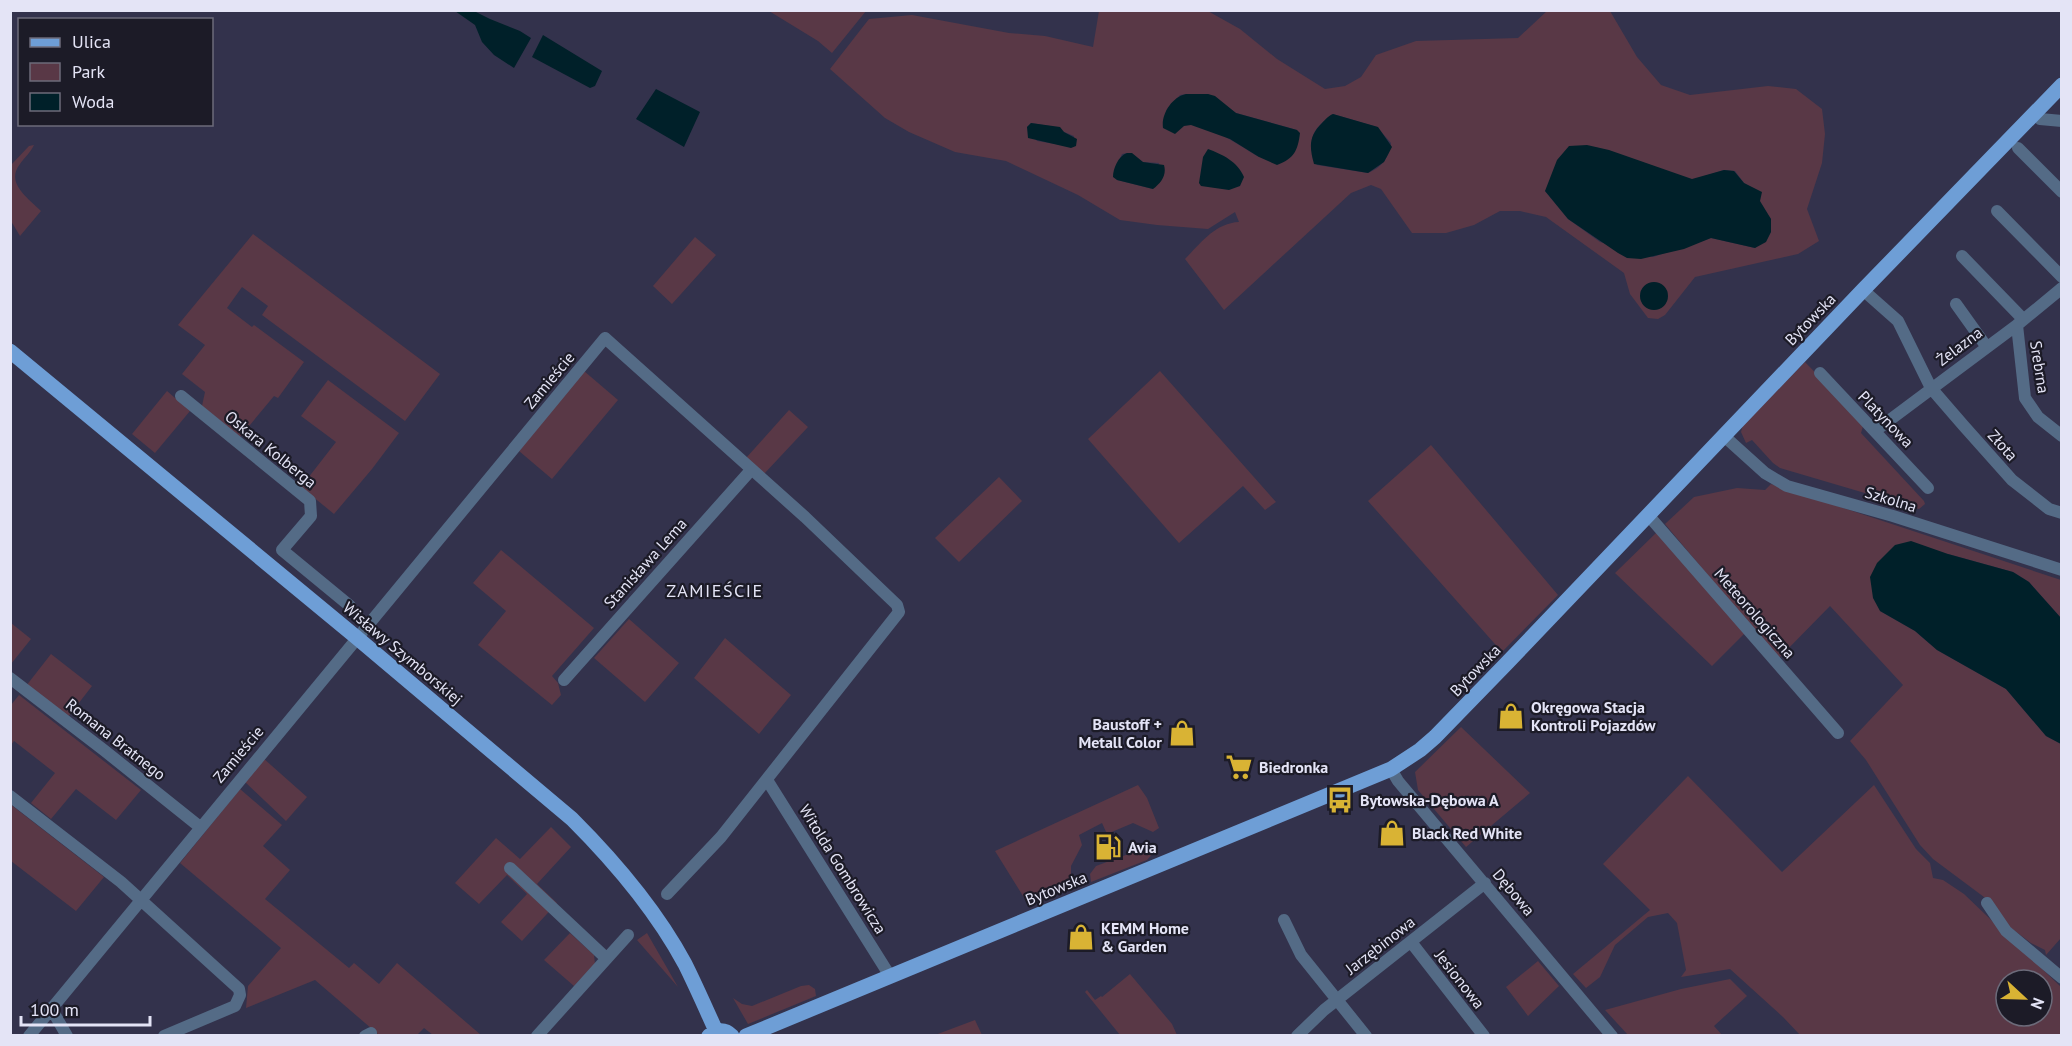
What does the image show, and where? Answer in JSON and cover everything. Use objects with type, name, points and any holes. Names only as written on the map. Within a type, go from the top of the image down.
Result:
[{"type":"main road","name":"Bytowska","points":[[746,1035],[1390,769],[1420,750],[1648,516],[2034,112],[2059,92]]},
{"type":"main road","name":"Wisławy Szymborskiej","points":[[10,351],[552,801],[600,846],[652,910],[684,962],[712,1033]]},
{"type":"main road","points":[[712,1033],[725,1031],[732,1035]]},
{"type":"street","points":[[2034,112],[2040,119],[2061,121]]},
{"type":"street","points":[[2018,148],[2061,192]]},
{"type":"street","points":[[1997,211],[2061,277]]},
{"type":"street","points":[[1962,256],[2020,322]]},
{"type":"street","name":"Żelazna","points":[[1875,431],[2020,322],[2061,288]]},
{"type":"street","name":"Złota","points":[[1863,290],[1898,321],[1931,388],[2012,480],[2049,508],[2061,513]]},
{"type":"street","points":[[1956,304],[1986,346]]},
{"type":"street","name":"Srebrna","points":[[2020,322],[2025,398],[2038,417],[2061,436]]},
{"type":"street","name":"Zamieście","points":[[29,1035],[604,338],[884,592],[897,605],[899,612],[721,837],[667,894]]},
{"type":"street","name":"Platynowa","points":[[1820,373],[1928,488]]},
{"type":"street","name":"Oskara Kolberga","points":[[181,396],[310,501],[311,516],[268,565]]},
{"type":"street","name":"Szkolna","points":[[1724,436],[1765,473],[1787,486],[1893,516],[2061,570]]},
{"type":"street","name":"Stanisława Lema","points":[[564,680],[751,470]]},
{"type":"street","name":"Meteorologiczna","points":[[1648,516],[1838,733]]},
{"type":"street","points":[[282,550],[350,606]]},
{"type":"street","name":"Romana Bratnego","points":[[10,678],[200,827]]},
{"type":"street","name":"Dębowa","points":[[1390,769],[1612,1035]]},
{"type":"street","name":"Witolda Gombrowicza","points":[[767,780],[890,976]]},
{"type":"street","points":[[10,796],[121,882],[239,989],[240,995],[235,1005],[164,1035]]},
{"type":"street","points":[[510,868],[606,958]]},
{"type":"street","name":"Jarzębinowa","points":[[1297,1035],[1336,1000],[1485,883]]},
{"type":"street","points":[[1987,903],[2006,931],[2061,978]]},
{"type":"street","points":[[1284,920],[1301,955],[1366,1035]]},
{"type":"street","points":[[537,1035],[628,935]]},
{"type":"street","name":"Jesionowa","points":[[1410,942],[1484,1035]]},
{"type":"street","points":[[51,1008],[67,1035]]},
{"type":"green space","points":[[1206,10],[1240,29],[1277,59],[1325,89],[1345,86],[1361,77],[1376,55],[1416,41],[1518,38],[1547,11],[1610,11],[1637,57],[1661,85],[1690,95],[1768,86],[1796,89],[1822,109],[1825,134],[1822,163],[1807,209],[1819,241],[1798,254],[1695,277],[1665,315],[1658,319],[1648,318],[1630,294],[1624,273],[1546,217],[1520,211],[1500,211],[1474,225],[1446,233],[1412,233],[1381,189],[1371,185],[1351,193],[1224,310],[1185,259],[1215,230],[1230,223],[1239,222],[1235,212],[1208,229],[1120,220],[1078,195],[1006,161],[955,152],[909,132],[885,118],[830,69],[869,19],[912,15],[1009,33],[1045,36],[1093,47],[1099,11]],"holes":[[[1208,94],[1236,113],[1297,130],[1259,157],[1213,131],[1203,127],[1184,125],[1166,111],[1180,95]],[[1333,114],[1377,127],[1391,143],[1389,153],[1377,168],[1368,173],[1317,165],[1312,155],[1312,138],[1320,125]],[[1031,123],[1050,126],[1074,136],[1074,147],[1037,141],[1027,127]],[[1595,147],[1692,180],[1724,170],[1735,171],[1744,183],[1756,190],[1761,206],[1771,219],[1771,232],[1755,248],[1711,238],[1653,257],[1600,242],[1568,219],[1545,191]],[[1127,153],[1143,162],[1159,163],[1153,189],[1117,180],[1118,163],[1122,154]]]},
{"type":"green space","points":[[769,11],[866,11],[832,53],[818,41]]},
{"type":"green space","points":[[34,145],[20,164],[15,178],[20,190],[41,211],[20,236],[11,221],[11,165],[29,146]]},
{"type":"green space","points":[[253,234],[440,374],[405,421],[262,315],[268,306],[242,287],[227,308],[304,362],[278,398],[274,396],[240,437],[202,406],[205,392],[182,374],[205,345],[178,325]]},
{"type":"green space","points":[[695,237],[716,255],[672,304],[653,286]]},
{"type":"green space","points":[[1805,362],[1864,423],[1861,433],[1924,501],[1925,504],[1919,509],[1780,468],[1752,440],[1746,443],[1741,432],[1743,425]]},
{"type":"green space","points":[[584,371],[618,400],[552,479],[519,451]]},
{"type":"green space","points":[[1160,371],[1276,502],[1265,510],[1243,486],[1179,543],[1088,439]]},
{"type":"green space","points":[[328,380],[399,433],[334,514],[301,487],[336,442],[301,416]]},
{"type":"green space","points":[[167,391],[190,411],[155,453],[132,434]]},
{"type":"green space","points":[[789,410],[808,427],[764,474],[746,458]]},
{"type":"green space","points":[[1431,445],[1558,595],[1502,652],[1368,501]]},
{"type":"green space","points":[[999,477],[1022,501],[959,562],[935,538]]},
{"type":"green space","points":[[1771,484],[2061,580],[2061,618],[2029,582],[2013,572],[1948,554],[1880,611],[1915,631],[1937,650],[2006,689],[2046,736],[2061,744],[2061,938],[2046,955],[2045,950],[2031,943],[2007,925],[1992,903],[1933,859],[1920,845],[1866,760],[1850,741],[1903,685],[1830,606],[1778,659],[1665,524],[1694,497],[1737,488],[1765,490]]},
{"type":"green space","points":[[1657,532],[1746,632],[1712,666],[1615,573]]},
{"type":"green space","points":[[501,550],[594,628],[552,676],[558,683],[561,695],[552,705],[478,645],[506,611],[473,583]]},
{"type":"green space","points":[[629,619],[679,663],[645,702],[594,658]]},
{"type":"green space","points":[[11,623],[31,639],[11,664]]},
{"type":"green space","points":[[725,638],[791,695],[759,734],[694,678]]},
{"type":"green space","points":[[51,654],[92,686],[68,717],[26,686]]},
{"type":"green space","points":[[19,695],[141,790],[116,820],[76,789],[51,819],[31,803],[55,773],[14,741],[11,745],[11,705]]},
{"type":"green space","points":[[1461,727],[1530,793],[1466,847],[1418,790],[1415,772]]},
{"type":"green space","points":[[263,758],[307,797],[286,821],[244,781]]},
{"type":"green space","points":[[1688,776],[1782,872],[1874,785],[1916,849],[1930,863],[1933,878],[1943,880],[1964,894],[2041,968],[1994,968],[1994,1028],[2054,1028],[2054,980],[2061,987],[2061,1035],[1800,1035],[1730,969],[1681,977],[1686,970],[1677,923],[1668,913],[1648,917],[1615,945],[1600,977],[1586,988],[1573,974],[1650,910],[1603,864]]},
{"type":"green space","points":[[1138,785],[1147,798],[1159,828],[1153,832],[1133,823],[1107,834],[1102,823],[1079,835],[1082,845],[1071,866],[1071,885],[1028,904],[995,851]]},
{"type":"green space","points":[[240,789],[282,825],[263,846],[290,870],[265,899],[349,968],[354,963],[379,984],[397,963],[481,1035],[433,1035],[424,1028],[417,1035],[379,1035],[315,980],[246,1008],[248,986],[281,948],[180,863]]},
{"type":"green space","points":[[10,804],[104,877],[76,911],[11,861]]},
{"type":"green space","points":[[551,827],[571,847],[537,884],[557,903],[522,941],[501,922],[527,894],[507,875],[479,904],[455,883],[496,838],[520,859]]},
{"type":"green space","points":[[1150,846],[1156,850],[1147,860],[1091,882],[1090,874],[1096,866]]},
{"type":"green space","points":[[570,933],[594,955],[595,964],[574,986],[544,960]]},
{"type":"green space","points":[[647,933],[678,987],[637,940]]},
{"type":"green space","points":[[1538,961],[1559,986],[1528,1016],[1506,987]]},
{"type":"green space","points":[[1130,974],[1172,1024],[1177,1035],[1120,1035],[1085,992],[1087,990],[1095,1000]]},
{"type":"green space","points":[[1730,979],[1747,996],[1714,1026],[1722,1035],[1628,1035],[1605,1010],[1681,989]]},
{"type":"green space","points":[[809,985],[815,989],[816,996],[748,1024],[733,998],[742,1004],[752,1006],[801,986]]},
{"type":"green space","points":[[975,1020],[982,1035],[935,1035]]},
{"type":"water","points":[[455,11],[474,11],[531,38],[514,68],[494,55],[482,42],[475,25]]},
{"type":"water","points":[[543,35],[602,71],[595,86],[590,88],[532,57]]},
{"type":"water","points":[[656,89],[700,112],[684,147],[636,119]]},
{"type":"water","points":[[1186,94],[1215,96],[1236,113],[1297,130],[1300,133],[1296,149],[1291,157],[1277,165],[1230,139],[1191,125],[1184,126],[1175,134],[1163,128],[1164,117],[1172,102]]},
{"type":"water","points":[[1333,114],[1378,127],[1392,147],[1384,162],[1368,173],[1314,164],[1311,152],[1312,137]]},
{"type":"water","points":[[1031,123],[1060,127],[1077,139],[1076,146],[1071,148],[1028,138],[1027,127]]},
{"type":"water","points":[[1587,145],[1609,150],[1692,179],[1724,170],[1734,171],[1744,183],[1762,192],[1760,201],[1771,219],[1771,232],[1766,242],[1755,248],[1711,238],[1684,249],[1641,259],[1627,258],[1568,219],[1545,191],[1557,160],[1569,146]]},
{"type":"water","points":[[1208,149],[1224,156],[1238,167],[1244,177],[1240,186],[1229,190],[1201,186],[1199,183],[1203,157]]},
{"type":"water","points":[[1127,153],[1132,153],[1143,162],[1164,165],[1165,172],[1159,184],[1153,189],[1113,177],[1117,163]]},
{"type":"water","points":[[1654,282],[1664,286],[1668,296],[1664,306],[1654,310],[1644,306],[1640,296],[1644,286]]},
{"type":"water","points":[[1911,541],[2013,572],[2029,582],[2061,618],[2061,744],[2046,736],[2006,689],[1937,650],[1915,631],[1880,611],[1873,598],[1870,577],[1877,563],[1895,545]]},
{"type":"place","name":"Okręgowa Stacja Kontroli Pojazdów","points":[[1511,716]]},
{"type":"place","name":"Baustoff + Metall Color","points":[[1182,733]]},
{"type":"place","name":"Biedronka","points":[[1239,767]]},
{"type":"place","name":"Bytowska-Dębowa A","points":[[1340,800]]},
{"type":"place","name":"Black Red White","points":[[1392,833]]},
{"type":"place","name":"Avia","points":[[1108,847]]},
{"type":"place","name":"KEMM Home & Garden","points":[[1081,937]]},
{"type":"district","name":"ZAMIEŚCIE","points":[[715,590]]}]
